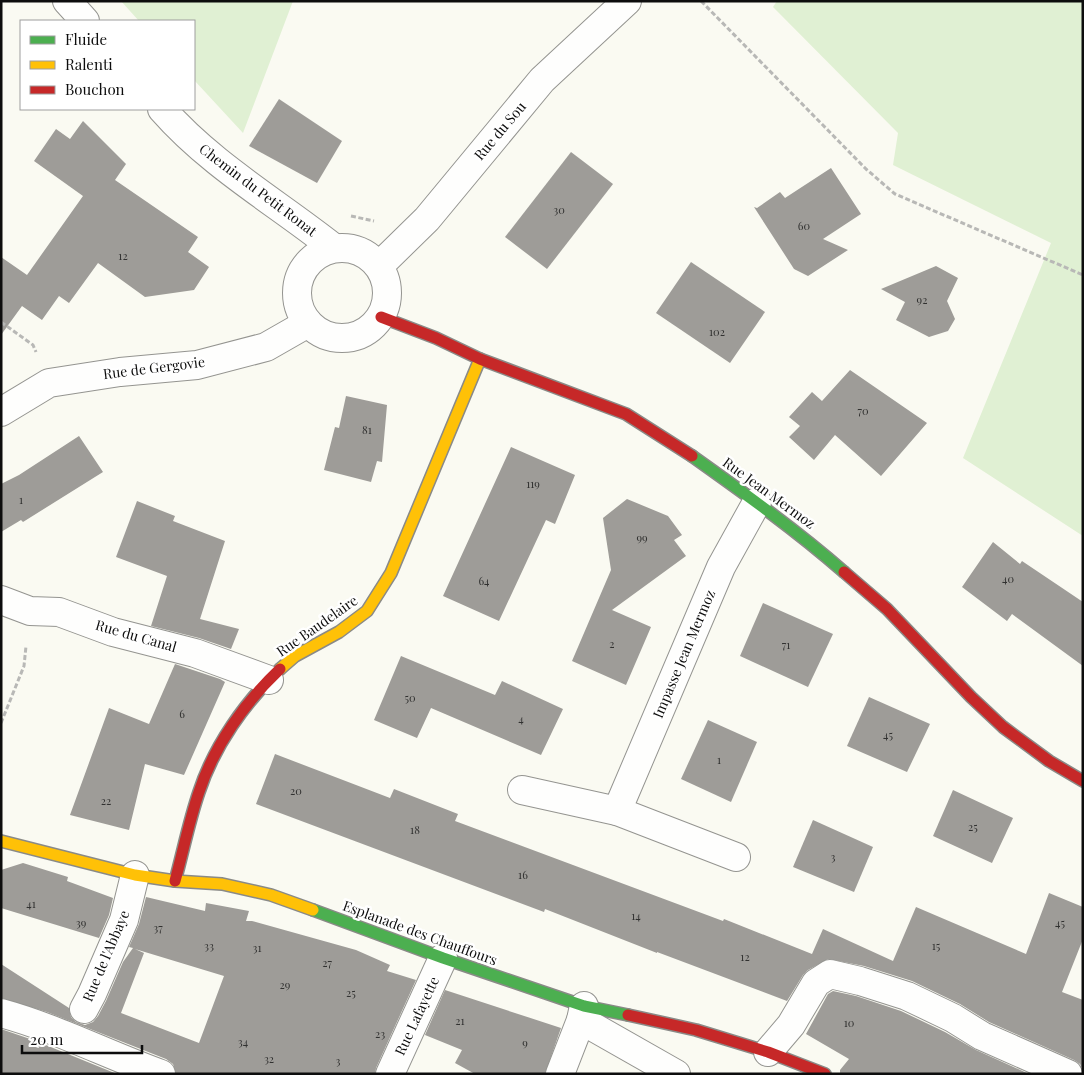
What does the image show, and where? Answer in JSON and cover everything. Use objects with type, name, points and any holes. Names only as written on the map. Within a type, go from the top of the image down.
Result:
[{"type":"street","points":[[67,1],[84,20]]},
{"type":"street","name":"Rue du Sou","points":[[378,266],[427,219],[542,80],[627,1]]},
{"type":"street","name":"Chemin du Petit Ronat","points":[[163,110],[181,131],[226,169],[334,248]]},
{"type":"street","points":[[334,248],[347,248],[359,251],[370,257],[378,266],[385,278],[386,304],[381,317],[371,328],[360,335],[346,338],[332,337],[319,332],[308,323],[300,312],[297,284],[302,272],[310,261],[321,253],[334,248]]},
{"type":"street","name":"Rue Jean Mermoz","points":[[381,317],[436,338],[480,360],[626,414],[684,450],[816,547],[887,609],[1003,727],[1049,761],[1083,781]]},
{"type":"street","name":"Rue de Gergovie","points":[[1,412],[49,383],[120,372],[197,364],[266,347],[308,323]]},
{"type":"street","name":"Rue Baudelaire","points":[[175,881],[199,792],[217,750],[242,713],[269,680],[295,656],[339,632],[367,611],[391,573],[480,360]]},
{"type":"street","name":"Impasse Jean Mermoz","points":[[617,811],[721,568],[757,502]]},
{"type":"street","name":"Rue du Canal","points":[[1,600],[30,611],[60,612],[113,632],[195,653],[269,680]]},
{"type":"street","points":[[522,790],[617,811],[736,857]]},
{"type":"street","name":"Esplanade des Chauffours","points":[[1,841],[135,875],[175,881],[222,884],[272,895],[443,958],[582,1013],[696,1030],[768,1052],[825,1074]]},
{"type":"street","name":"Rue de l'Abbaye","points":[[84,1008],[124,920],[135,875]]},
{"type":"street","name":"Rue Lafayette","points":[[390,1074],[443,958]]},
{"type":"street","points":[[768,1052],[791,1025],[816,983],[830,974],[860,981],[907,996],[953,1018],[982,1036],[1068,1074]]},
{"type":"street","points":[[1,1013],[29,1021],[161,1074]]},
{"type":"street","points":[[560,1074],[582,1013],[676,1074]]},
{"type":"path","points":[[701,1],[866,168],[895,194],[1083,276]]},
{"type":"path","points":[[1,322],[33,345],[49,383]]},
{"type":"path","points":[[1,723],[24,666],[30,611]]},
{"type":"green space","points":[[121,1],[293,1],[243,133],[195,81],[195,20],[138,20]]},
{"type":"green space","points":[[777,1],[1083,1],[1083,536],[963,458],[1051,243],[893,165],[898,133],[773,7]]},
{"type":"building","points":[[279,99],[342,141],[317,183],[249,146]]},
{"type":"building","points":[[83,121],[126,164],[115,180],[198,237],[188,252],[209,267],[194,290],[145,297],[98,263],[69,303],[59,296],[42,320],[22,306],[1,335],[1,257],[27,275],[83,196],[34,161],[56,129],[70,139]]},
{"type":"building","points":[[571,152],[613,184],[547,269],[505,237]]},
{"type":"building","points":[[831,168],[861,214],[823,239],[848,250],[808,276],[794,269],[754,207],[757,208],[780,192],[785,198]]},
{"type":"building","points":[[691,262],[765,312],[730,363],[656,313]]},
{"type":"building","points":[[936,266],[958,278],[947,301],[955,319],[948,331],[929,337],[896,320],[905,302],[881,289]]},
{"type":"building","points":[[850,370],[927,423],[881,476],[835,435],[814,460],[789,437],[800,426],[789,417],[812,392],[822,401]]},
{"type":"building","points":[[346,396],[387,405],[382,462],[377,461],[371,482],[324,470],[335,427],[339,428]]},
{"type":"building","points":[[79,436],[103,472],[23,522],[21,520],[1,532],[1,484],[19,475]]},
{"type":"building","points":[[511,447],[575,475],[555,524],[546,520],[499,621],[443,596]]},
{"type":"building","points":[[627,499],[668,516],[682,535],[674,540],[686,556],[612,610],[651,627],[626,685],[572,661],[611,570],[603,518]]},
{"type":"building","points":[[137,501],[175,516],[173,521],[225,541],[200,619],[239,629],[231,649],[199,638],[151,626],[167,576],[116,557]]},
{"type":"building","points":[[993,542],[1020,564],[1022,561],[1083,602],[1083,666],[1012,614],[1007,621],[962,587]]},
{"type":"building","points":[[763,603],[833,634],[808,687],[740,656]]},
{"type":"building","points":[[401,656],[495,695],[502,681],[563,709],[541,755],[431,708],[417,738],[374,720]]},
{"type":"building","points":[[175,664],[225,682],[184,775],[145,764],[129,830],[70,815],[109,708],[149,724]]},
{"type":"building","points":[[869,697],[930,724],[907,772],[847,746]]},
{"type":"building","points":[[708,720],[757,742],[731,802],[681,779]]},
{"type":"building","points":[[275,754],[390,798],[394,789],[458,814],[455,821],[723,921],[724,919],[812,954],[823,929],[893,961],[916,907],[1026,954],[1049,893],[1083,907],[1083,939],[1062,992],[1083,1000],[1083,1070],[1080,1064],[1074,1060],[989,1022],[960,1004],[912,981],[864,966],[828,959],[808,970],[803,975],[787,1001],[545,909],[544,912],[256,804]]},
{"type":"building","points":[[953,790],[1013,818],[992,863],[933,836]]},
{"type":"building","points":[[813,820],[873,847],[854,892],[793,867]]},
{"type":"building","points":[[23,863],[68,877],[67,881],[113,898],[109,915],[99,938],[1,908],[1,870]]},
{"type":"building","points":[[146,897],[205,911],[206,903],[249,911],[246,921],[252,921],[356,950],[390,965],[387,971],[416,980],[375,1074],[176,1074],[173,1064],[166,1059],[47,1012],[1,998],[1,964],[69,1008],[71,1017],[76,1022],[85,1025],[93,1022],[106,1001],[123,962],[133,948],[129,947],[139,924]],"holes":[[[135,949],[224,976],[199,1043],[121,1013],[144,953]]]},
{"type":"building","points":[[445,990],[561,1028],[545,1074],[475,1074],[455,1063],[462,1050],[425,1035]]},
{"type":"building","points":[[833,991],[856,996],[901,1011],[945,1032],[976,1050],[1029,1074],[840,1074],[840,1070],[849,1059],[806,1034],[828,994]]},
{"type":"building","points":[[1,1029],[36,1041],[117,1074],[1,1074]]},
{"type":"traffic: fast","points":[[692,456],[789,527],[844,572]]},
{"type":"traffic: fast","points":[[313,910],[443,958],[584,1006],[628,1015]]},
{"type":"traffic: slow","points":[[280,669],[295,656],[339,632],[367,611],[391,573],[480,359]]},
{"type":"traffic: slow","points":[[1,841],[135,875],[175,881],[222,884],[271,895],[313,910]]},
{"type":"traffic: jam","points":[[381,317],[436,338],[480,359],[626,414],[692,456]]},
{"type":"traffic: jam","points":[[844,572],[887,609],[971,697],[1003,727],[1049,761],[1083,781]]},
{"type":"traffic: jam","points":[[175,881],[195,803],[213,758],[243,710],[280,669]]},
{"type":"traffic: jam","points":[[628,1015],[696,1030],[768,1052],[825,1074]]}]
